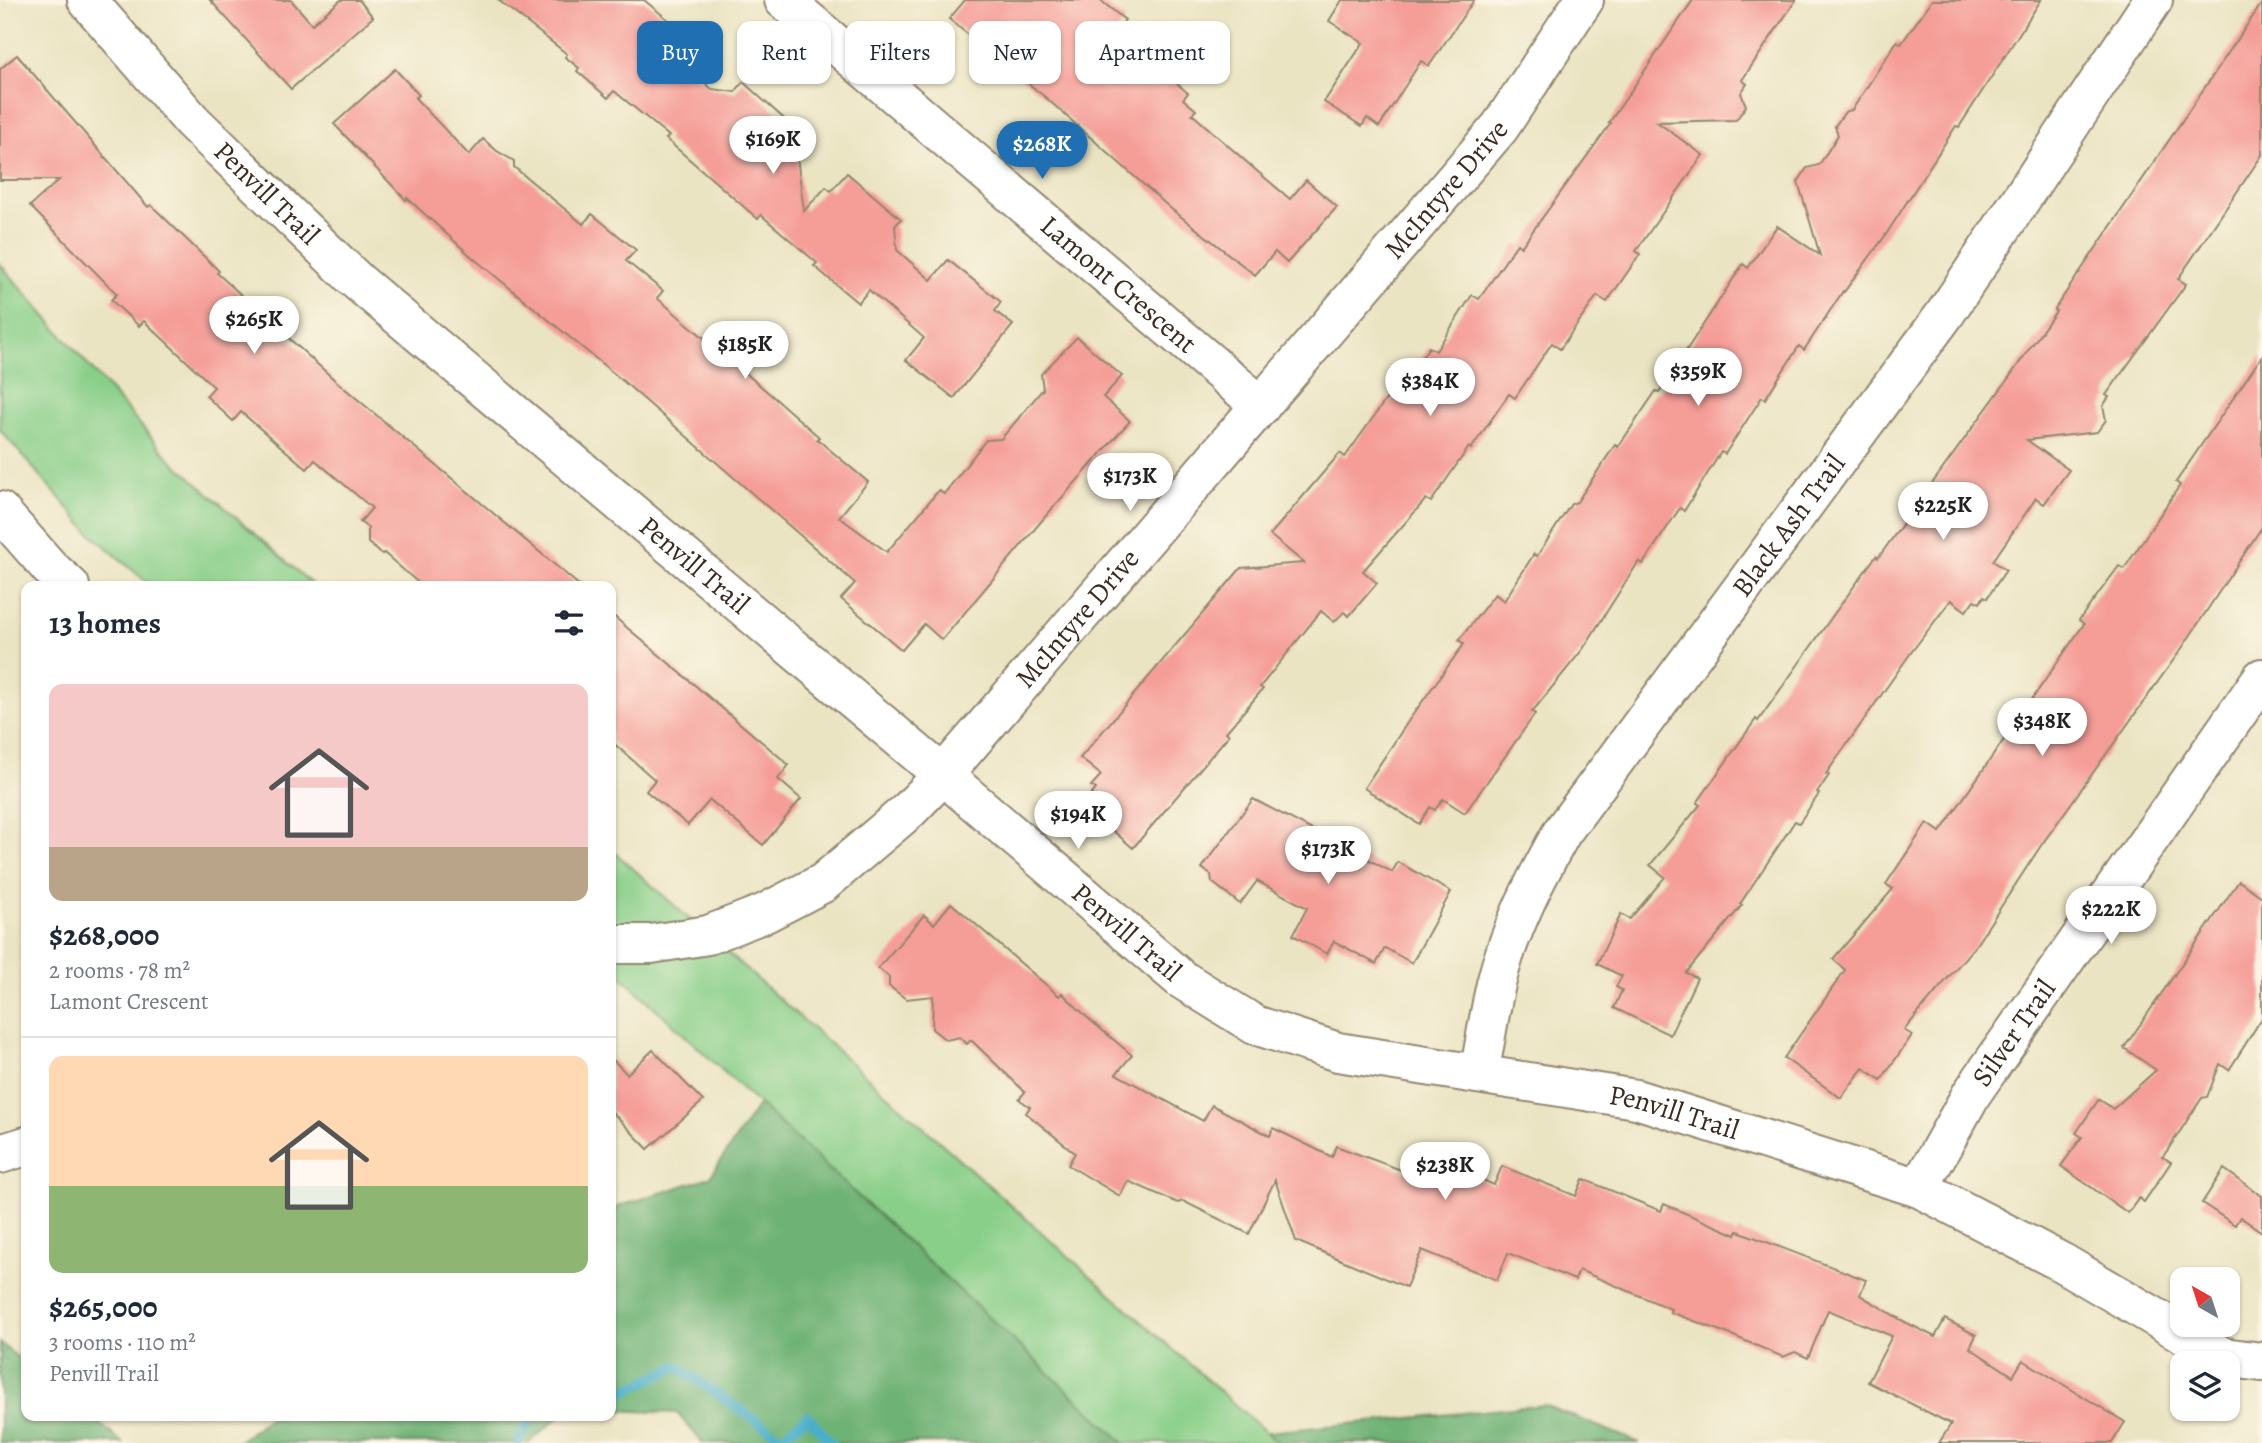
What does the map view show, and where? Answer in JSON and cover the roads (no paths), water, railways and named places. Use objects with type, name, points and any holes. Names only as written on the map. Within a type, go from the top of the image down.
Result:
[{"type":"street","name":"Penvill Trail","points":[[87,0],[192,121],[357,281],[1181,979],[1255,1025],[1338,1052],[1636,1099],[1919,1188],[2061,1262],[2223,1357],[2262,1362]]},
{"type":"street","name":"Lamont Crescent","points":[[784,0],[1261,406]]},
{"type":"street","name":"McIntyre Drive","points":[[616,944],[651,944],[708,935],[765,913],[823,883],[909,810],[943,775],[1500,127],[1584,0]]},
{"type":"street","name":"Black Ash Trail","points":[[1479,1074],[1496,983],[1513,931],[1535,880],[1562,832],[1945,314],[2153,0]]},
{"type":"street","points":[[0,511],[64,581]]},
{"type":"street","name":"Silver Trail","points":[[1919,1188],[1972,1093],[2262,678]]},
{"type":"street","points":[[0,1154],[21,1148]]},
{"type":"waterway","points":[[616,1396],[677,1366],[781,1438],[808,1416],[831,1443]]},
{"type":"waterway","points":[[518,1443],[529,1421]]}]
